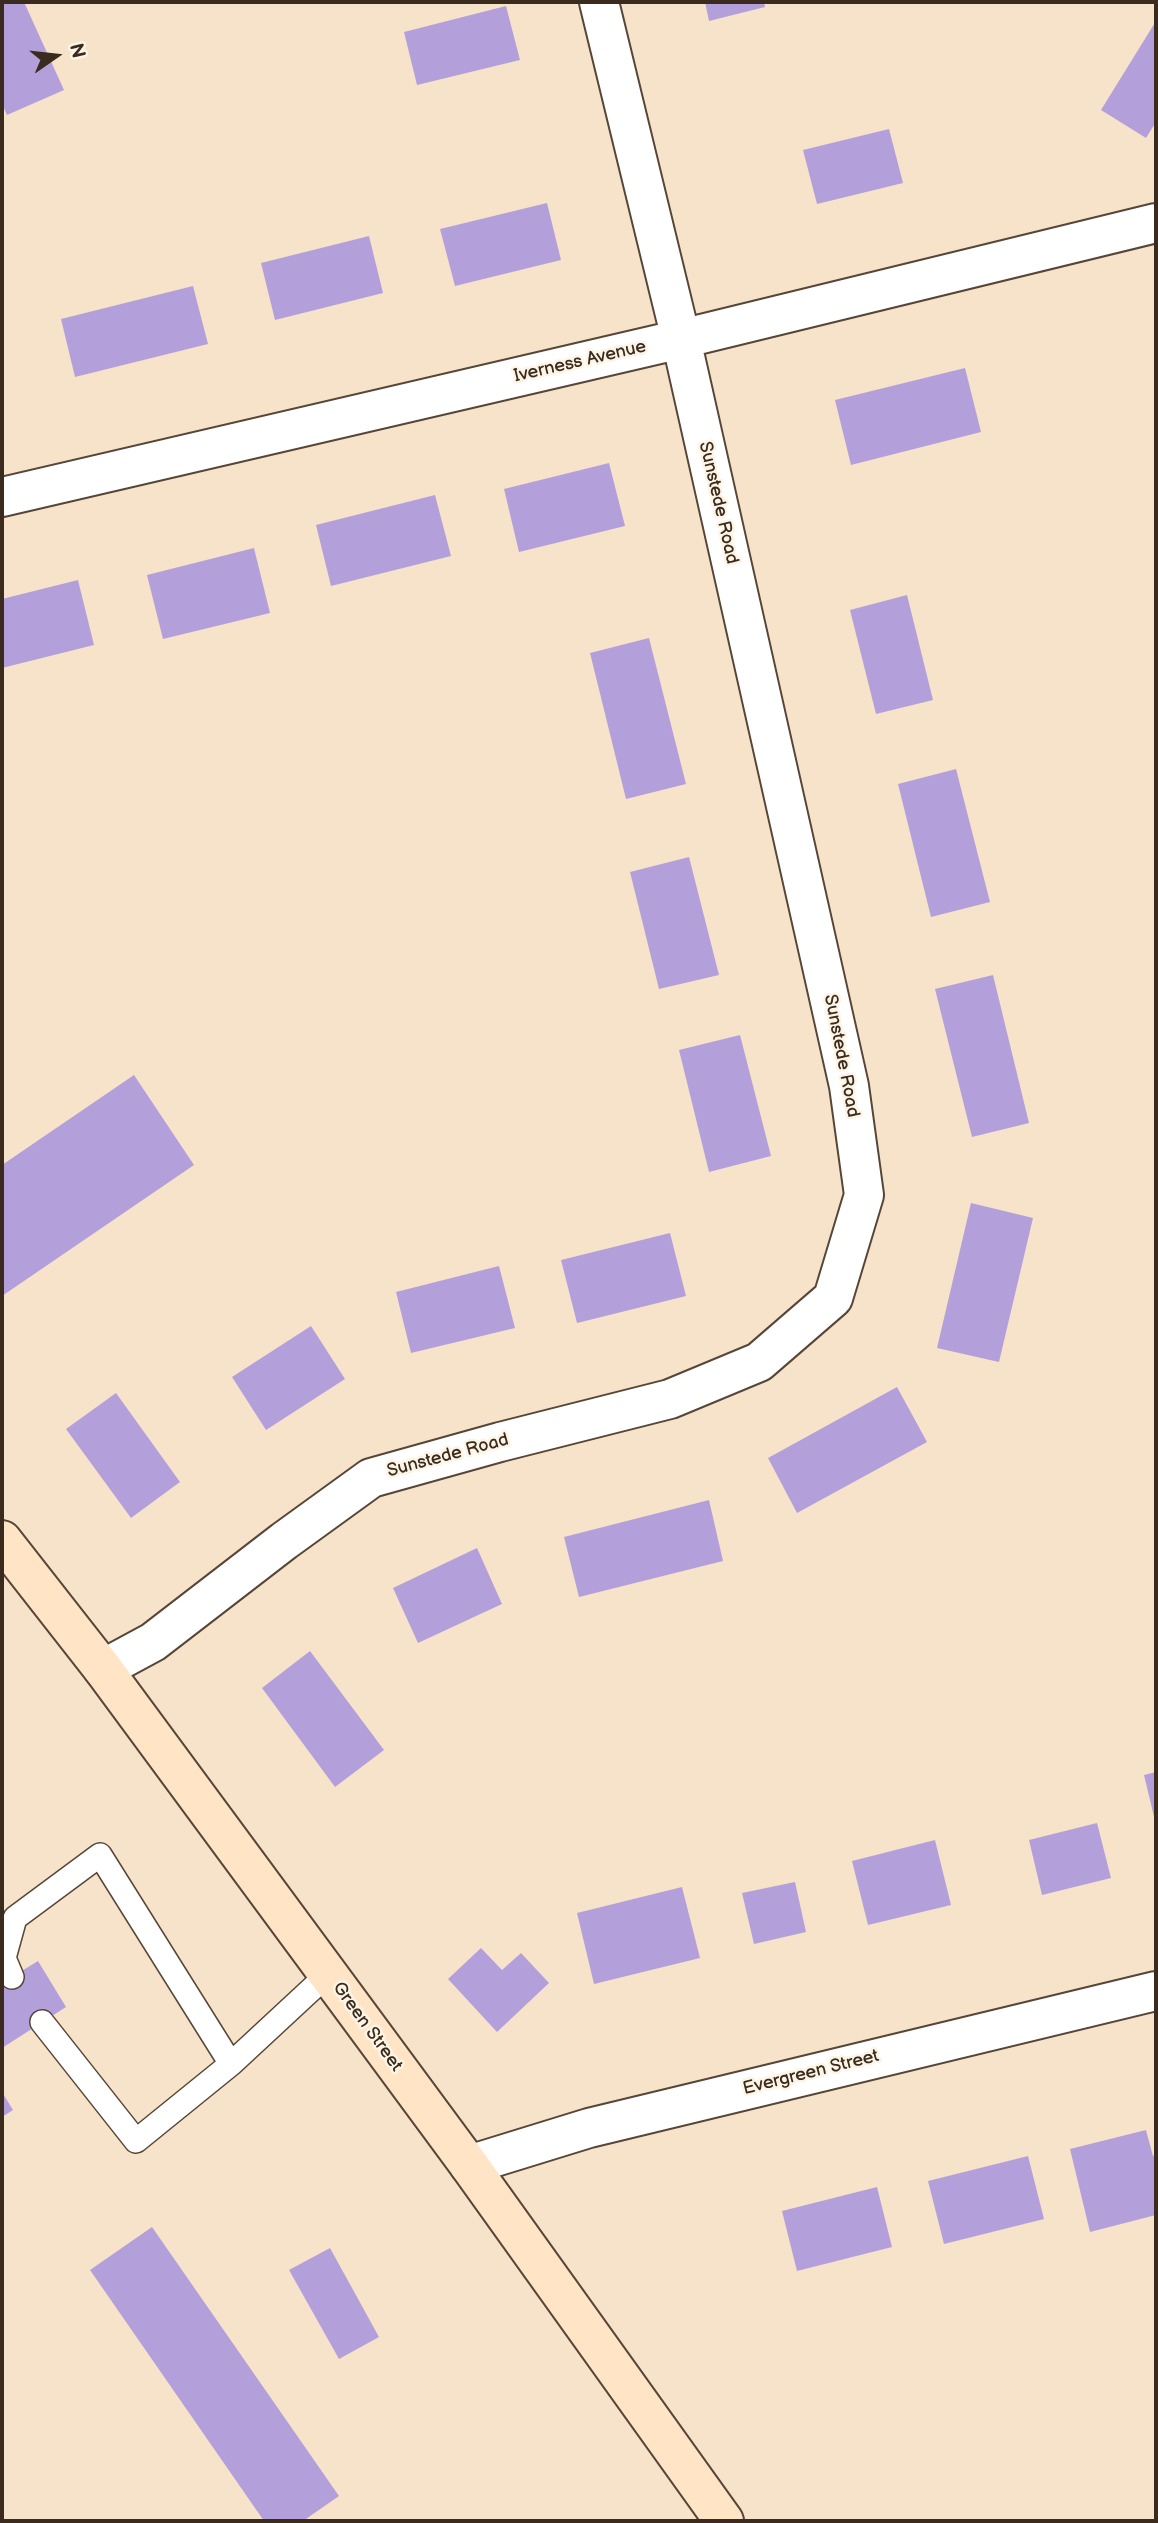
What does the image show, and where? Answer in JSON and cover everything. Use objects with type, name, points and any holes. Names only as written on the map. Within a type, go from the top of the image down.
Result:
[{"type":"street","name":"Sunstede Road","points":[[103,1668],[153,1642],[371,1478],[670,1399],[759,1362],[833,1298],[864,1195],[849,1086],[681,339],[599,2]]},
{"type":"street","name":"Iverness Avenue","points":[[2,497],[681,339],[1156,223]]},
{"type":"street","name":"Green Street","points":[[2,1540],[103,1668],[469,2165],[724,2521]]},
{"type":"street","name":"Evergreen Street","points":[[469,2165],[589,2128],[1156,1991]]},
{"type":"lane","points":[[12,1977],[4,1958],[15,1918],[100,1855],[231,2064]]},
{"type":"lane","points":[[42,2022],[136,2141],[231,2064],[328,1974]]},
{"type":"building","points":[[2,2],[24,2],[64,90],[7,115],[2,104]]},
{"type":"building","points":[[705,2],[764,2],[765,7],[709,21]]},
{"type":"building","points":[[506,6],[520,60],[417,85],[404,32]]},
{"type":"building","points":[[1156,21],[1156,122],[1146,138],[1101,110]]},
{"type":"building","points":[[889,129],[903,183],[817,204],[803,150]]},
{"type":"building","points":[[547,203],[561,260],[455,286],[440,229]]},
{"type":"building","points":[[369,236],[383,293],[275,320],[261,263]]},
{"type":"building","points":[[193,286],[208,344],[75,377],[61,319]]},
{"type":"building","points":[[965,368],[981,432],[851,465],[835,400]]},
{"type":"building","points":[[609,463],[625,526],[519,552],[504,489]]},
{"type":"building","points":[[435,495],[451,556],[331,586],[316,525]]},
{"type":"building","points":[[254,548],[270,613],[163,639],[147,575]]},
{"type":"building","points":[[78,580],[94,645],[2,668],[2,599]]},
{"type":"building","points":[[907,595],[933,700],[876,714],[850,610]]},
{"type":"building","points":[[649,638],[686,784],[626,799],[590,653]]},
{"type":"building","points":[[956,769],[990,902],[931,917],[898,784]]},
{"type":"building","points":[[689,857],[719,975],[659,989],[630,872]]},
{"type":"building","points":[[993,975],[1029,1123],[972,1137],[935,989]]},
{"type":"building","points":[[740,1035],[771,1156],[709,1172],[679,1050]]},
{"type":"building","points":[[134,1075],[194,1165],[2,1296],[2,1165]]},
{"type":"building","points":[[971,1203],[1033,1218],[999,1362],[937,1348]]},
{"type":"building","points":[[670,1233],[686,1296],[577,1323],[561,1260]]},
{"type":"building","points":[[499,1266],[515,1328],[411,1353],[396,1292]]},
{"type":"building","points":[[311,1326],[345,1379],[266,1430],[232,1377]]},
{"type":"building","points":[[897,1387],[927,1442],[797,1513],[768,1458]]},
{"type":"building","points":[[116,1393],[180,1482],[131,1518],[66,1429]]},
{"type":"building","points":[[709,1500],[723,1561],[579,1597],[564,1537]]},
{"type":"building","points":[[477,1548],[502,1604],[418,1643],[393,1588]]},
{"type":"building","points":[[310,1651],[384,1750],[335,1787],[262,1688]]},
{"type":"building","points":[[1156,1772],[1156,1821],[1155,1821],[1144,1775]]},
{"type":"building","points":[[1097,1823],[1111,1878],[1042,1895],[1029,1840]]},
{"type":"building","points":[[935,1840],[951,1905],[868,1925],[852,1861]]},
{"type":"building","points":[[795,1882],[806,1932],[754,1944],[742,1893]]},
{"type":"building","points":[[682,1887],[700,1958],[594,1984],[577,1913]]},
{"type":"building","points":[[481,1948],[502,1970],[521,1953],[549,1983],[497,2032],[448,1979]]},
{"type":"building","points":[[38,1961],[66,2007],[2,2048],[2,1983]]},
{"type":"building","points":[[2,2092],[13,2110],[2,2117]]},
{"type":"building","points":[[1146,2130],[1153,2156],[1156,2155],[1156,2215],[1090,2232],[1070,2149]]},
{"type":"building","points":[[1028,2156],[1044,2219],[944,2244],[928,2181]]},
{"type":"building","points":[[877,2187],[892,2247],[797,2271],[782,2211]]},
{"type":"building","points":[[152,2227],[339,2496],[303,2521],[264,2521],[90,2270]]},
{"type":"building","points":[[330,2248],[379,2337],[339,2359],[289,2270]]}]
